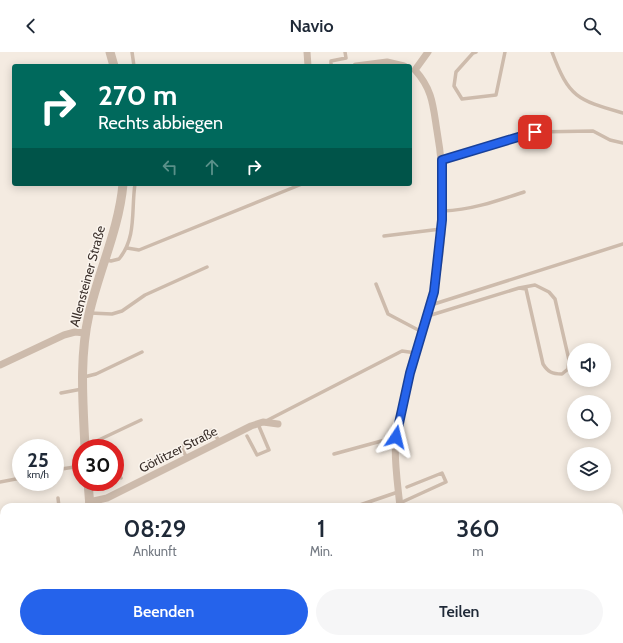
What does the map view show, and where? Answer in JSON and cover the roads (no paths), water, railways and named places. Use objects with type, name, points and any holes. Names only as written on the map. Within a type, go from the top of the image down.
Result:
[{"type":"street","points":[[110,52],[113,64]]},
{"type":"street","points":[[307,52],[308,64]]},
{"type":"street","points":[[399,503],[396,437],[400,410],[430,306],[439,252],[441,229],[442,160],[431,97],[426,82],[413,69],[428,52]]},
{"type":"street","points":[[372,64],[387,62],[396,64]]},
{"type":"street","name":"Allensteiner Straße","points":[[85,439],[83,377],[85,333],[89,313],[118,216],[123,186]]},
{"type":"street","points":[[0,365],[64,335],[75,332],[85,333]]},
{"type":"street","points":[[261,423],[278,424]]},
{"type":"street","name":"Görlitzer Straße","points":[[93,503],[107,498],[218,441],[261,423]]},
{"type":"street","points":[[89,491],[90,503]]},
{"type":"lane","points":[[132,52],[134,64]]},
{"type":"lane","points":[[331,64],[331,61],[346,58],[345,52]]},
{"type":"lane","points":[[476,52],[473,53],[456,72],[454,86],[462,98],[496,95],[505,52]]},
{"type":"lane","points":[[552,52],[561,75],[570,90],[587,102],[623,113]]},
{"type":"lane","points":[[442,160],[535,132],[593,131],[610,140],[623,142]]},
{"type":"lane","points":[[105,260],[116,261],[126,248],[133,226],[135,186]]},
{"type":"lane","points":[[126,248],[139,250],[297,186]]},
{"type":"lane","points":[[442,211],[456,211],[482,205],[524,192]]},
{"type":"lane","points":[[384,236],[441,229]]},
{"type":"lane","points":[[430,306],[623,244]]},
{"type":"lane","points":[[89,313],[112,314],[122,311],[145,296],[207,267]]},
{"type":"lane","points":[[376,284],[388,314],[422,332]]},
{"type":"lane","points":[[427,316],[519,288],[534,285],[545,289],[555,299],[569,360],[568,369],[562,374],[553,374],[547,370],[543,364],[528,293],[526,290],[519,288]]},
{"type":"lane","points":[[247,436],[257,455],[269,450],[261,423],[402,351],[416,353]]},
{"type":"lane","points":[[83,377],[96,374],[142,352]]},
{"type":"lane","points":[[62,393],[83,389]]},
{"type":"lane","points":[[102,439],[141,420]]},
{"type":"lane","points":[[187,458],[181,446],[212,430],[218,441]]},
{"type":"lane","points":[[334,454],[396,437]]},
{"type":"lane","points":[[403,503],[446,482],[442,473],[408,487]]},
{"type":"lane","points":[[0,482],[12,480]]},
{"type":"lane","points":[[366,503],[398,492]]},
{"type":"lane","points":[[58,498],[59,503]]}]
